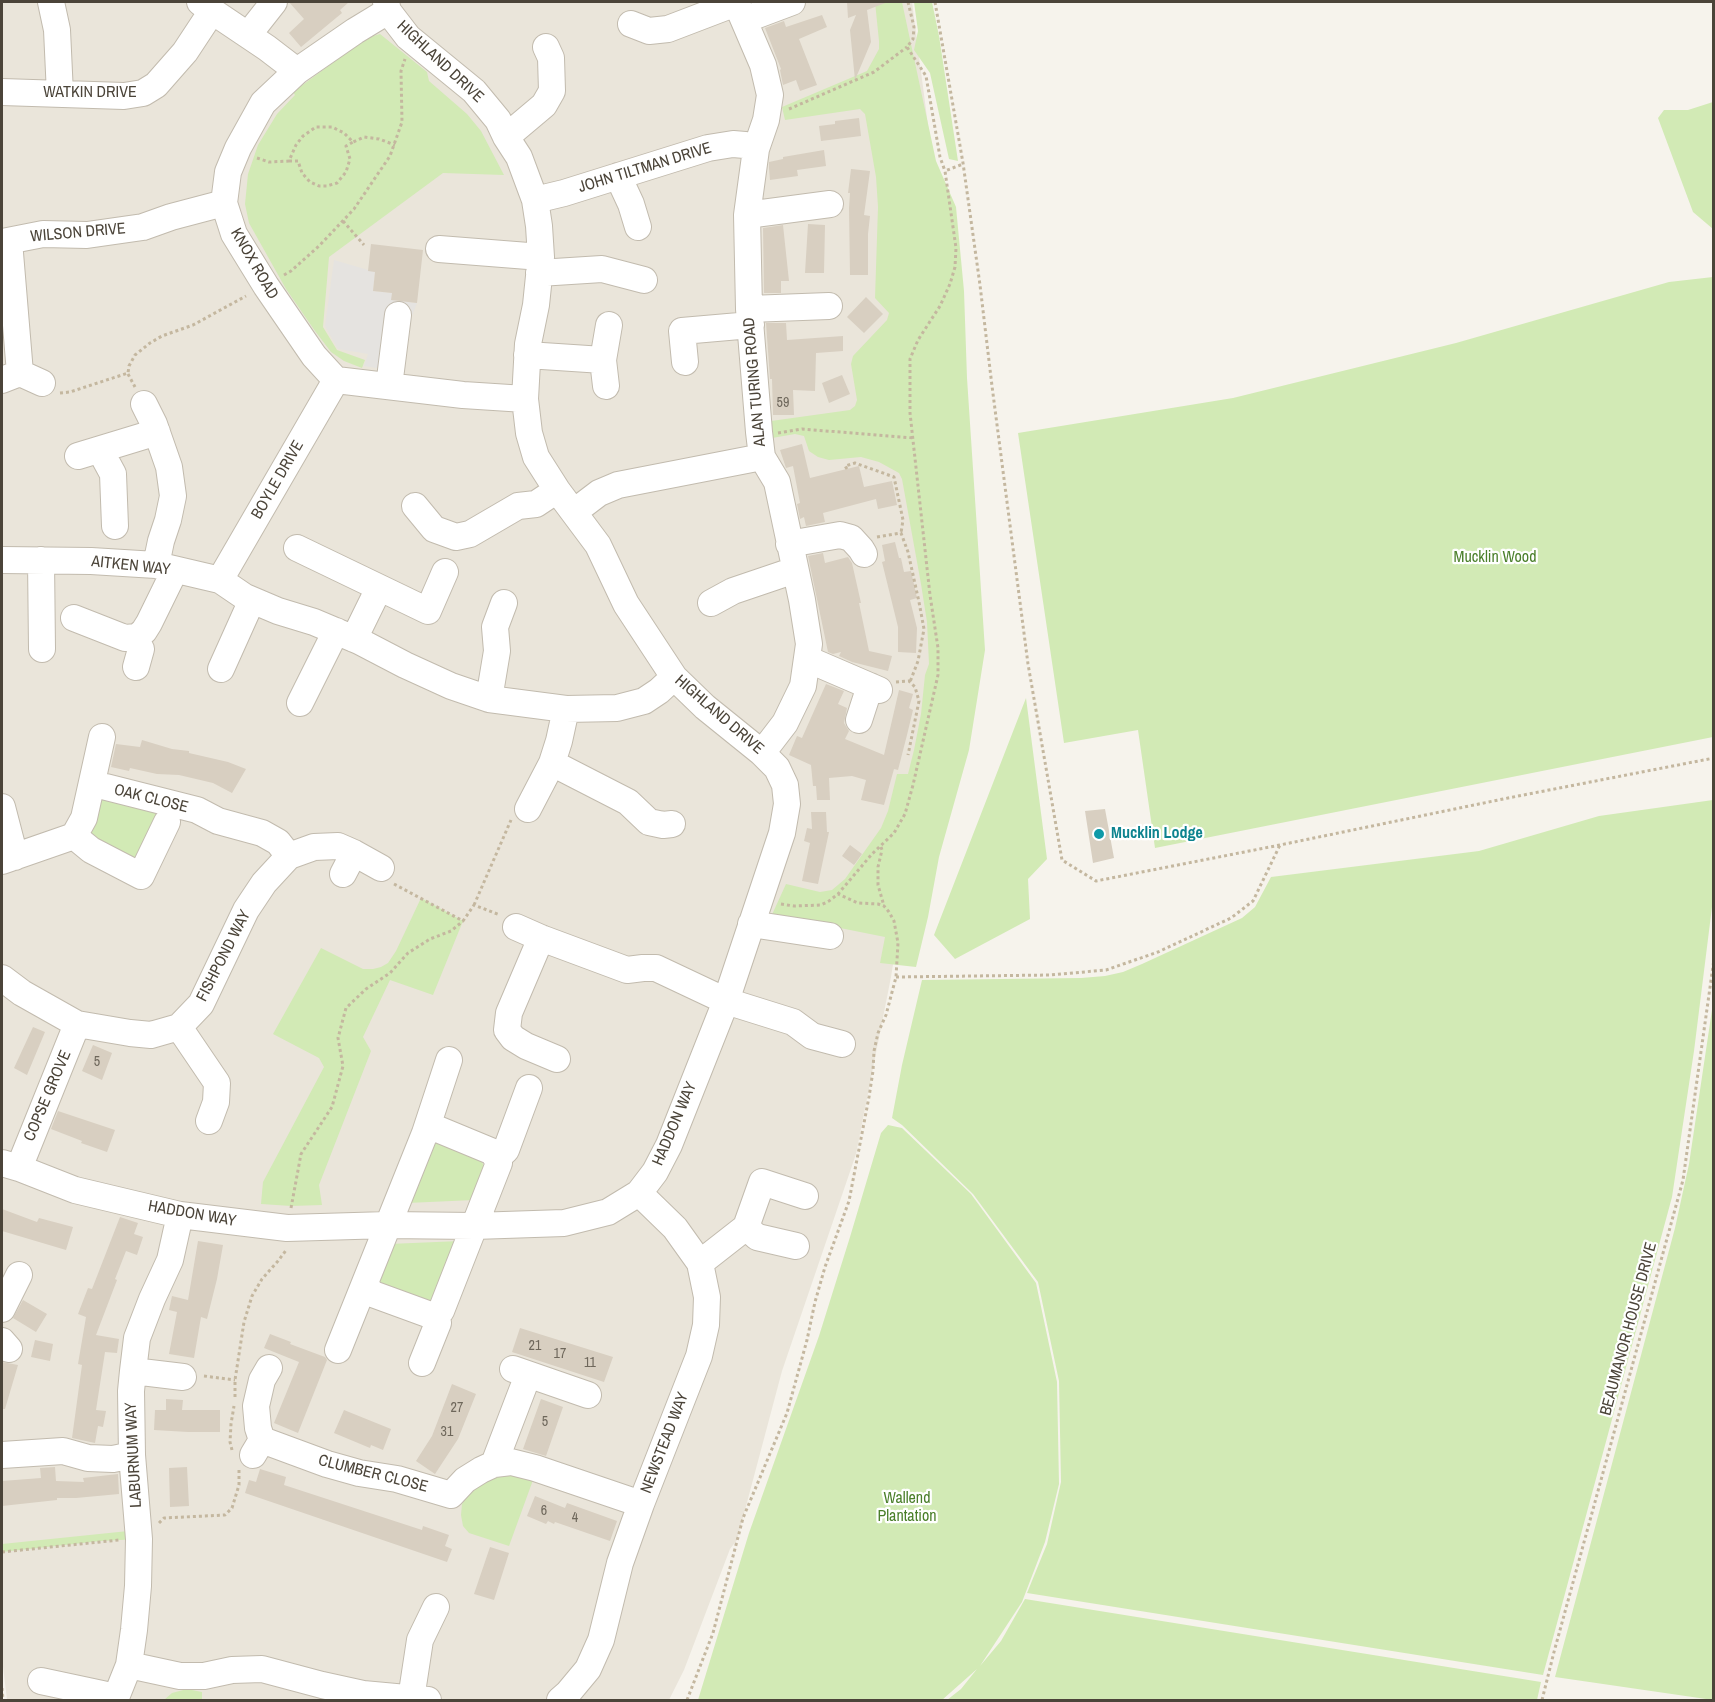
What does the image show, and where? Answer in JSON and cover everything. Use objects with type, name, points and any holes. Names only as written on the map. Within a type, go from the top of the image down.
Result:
[{"type":"street","points":[[51,2],[57,30],[60,94]]},
{"type":"street","points":[[248,35],[273,2]]},
{"type":"street","points":[[631,24],[650,32],[738,8],[792,2]]},
{"type":"street","points":[[206,6],[297,71]]},
{"type":"street","name":"WATKIN DRIVE","points":[[2,92],[124,96],[143,93],[156,86],[185,52],[206,6]]},
{"type":"street","name":"HIGHLAND DRIVE","points":[[387,7],[408,37],[479,96],[498,120],[519,157],[535,200],[539,226],[540,265],[527,355],[525,399],[529,433],[547,497],[574,512],[598,545],[626,604],[674,676],[705,707],[762,753],[777,768],[785,785],[787,804],[782,833],[755,913]]},
{"type":"street","name":"KNOX ROAD","points":[[336,380],[314,356],[234,234],[224,204],[228,171],[235,153],[263,103],[297,71],[387,7]]},
{"type":"street","name":"ALAN TURING ROAD","points":[[738,8],[763,65],[770,95],[766,120],[756,150],[747,216],[750,317],[760,444],[777,482],[809,644],[803,686],[785,723],[762,753]]},
{"type":"street","points":[[506,136],[544,105],[552,91],[551,58],[546,47]]},
{"type":"street","name":"JOHN TILTMAN DRIVE","points":[[535,200],[708,148],[733,144],[745,145],[756,150]]},
{"type":"street","points":[[618,176],[631,204],[638,227]]},
{"type":"street","name":"WILSON DRIVE","points":[[5,242],[43,234],[87,235],[142,227],[224,204]]},
{"type":"street","points":[[747,216],[830,204]]},
{"type":"street","points":[[5,242],[21,379]]},
{"type":"street","points":[[439,249],[540,265],[602,269],[644,280]]},
{"type":"street","points":[[685,362],[682,332],[750,317],[829,306]]},
{"type":"street","points":[[389,386],[398,315]]},
{"type":"street","points":[[606,386],[603,360],[609,325]]},
{"type":"street","points":[[527,355],[603,360]]},
{"type":"street","points":[[336,380],[463,395],[525,399]]},
{"type":"street","name":"BOYLE DRIVE","points":[[220,580],[336,380]]},
{"type":"street","points":[[74,618],[125,638],[134,638],[144,631],[165,567],[161,541],[173,496],[169,466],[157,419],[89,453],[113,474],[115,526]]},
{"type":"street","points":[[574,512],[599,493],[618,485],[760,444]]},
{"type":"street","points":[[416,506],[434,529],[456,537],[471,534],[518,506],[547,497]]},
{"type":"street","points":[[789,544],[840,535],[851,538],[859,548]]},
{"type":"street","points":[[297,548],[428,611],[445,572]]},
{"type":"street","name":"AITKEN WAY","points":[[2,560],[92,561],[165,567],[220,580],[252,600],[314,622],[451,686],[489,699],[566,709],[617,708],[644,700],[659,691],[674,676]]},
{"type":"street","points":[[41,560],[42,649]]},
{"type":"street","points":[[711,603],[733,591],[795,570]]},
{"type":"street","points":[[300,703],[379,588]]},
{"type":"street","points":[[221,669],[252,600]]},
{"type":"street","points":[[489,699],[496,651],[495,627],[504,603]]},
{"type":"street","points":[[134,638],[141,649],[136,667]]},
{"type":"street","points":[[807,659],[875,688],[859,720]]},
{"type":"street","points":[[528,809],[561,769],[560,741],[566,709]]},
{"type":"street","points":[[2,807],[8,859],[74,836],[84,818],[102,737]]},
{"type":"street","points":[[561,769],[628,802],[649,822],[672,824]]},
{"type":"street","name":"OAK CLOSE","points":[[106,787],[201,802],[218,821],[262,833],[278,842],[289,855]]},
{"type":"street","points":[[74,836],[92,850],[141,876],[168,822]]},
{"type":"street","points":[[289,855],[314,847],[338,846],[348,863],[381,868]]},
{"type":"street","name":"FISHPOND WAY","points":[[179,1027],[201,1004],[246,910],[264,883],[289,855]]},
{"type":"street","points":[[755,913],[814,941]]},
{"type":"street","name":"HADDON WAY","points":[[10,1165],[75,1190],[180,1215],[290,1229],[388,1225],[474,1226],[564,1223],[608,1212],[639,1193],[655,1172],[669,1145],[726,1001],[755,913]]},
{"type":"street","points":[[516,927],[627,970],[656,968],[726,1001],[793,1022],[813,1036],[837,1038]]},
{"type":"street","points":[[541,938],[509,1013],[507,1030],[513,1038],[526,1047],[557,1059]]},
{"type":"street","points":[[2,978],[22,993],[78,1024],[152,1035],[179,1027],[224,1081],[209,1121]]},
{"type":"street","name":"COPSE GROVE","points":[[10,1165],[78,1024]]},
{"type":"street","points":[[338,1350],[424,1133],[449,1060]]},
{"type":"street","points":[[496,1158],[506,1150],[529,1088]]},
{"type":"street","points":[[366,1283],[370,1293],[433,1316],[441,1311],[499,1162],[493,1152],[435,1128],[424,1133]]},
{"type":"street","points":[[700,1263],[746,1227],[762,1182],[805,1196]]},
{"type":"street","name":"NEWSTEAD WAY","points":[[560,1701],[588,1669],[601,1640],[620,1563],[699,1356],[706,1325],[707,1297],[700,1263],[675,1228],[639,1193]]},
{"type":"street","name":"LABURNUM WAY","points":[[116,1699],[129,1665],[138,1586],[139,1539],[132,1455],[133,1371],[138,1338],[152,1299],[170,1260],[180,1215]]},
{"type":"street","points":[[746,1227],[757,1237],[796,1246]]},
{"type":"street","points":[[2,1309],[19,1275]]},
{"type":"street","points":[[422,1363],[438,1323],[436,1314]]},
{"type":"street","points":[[246,1454],[258,1428],[256,1406],[262,1380],[269,1368]]},
{"type":"street","points":[[133,1371],[183,1377]]},
{"type":"street","points":[[588,1395],[521,1372],[494,1464],[511,1462],[535,1468],[641,1504]]},
{"type":"street","points":[[2,1455],[63,1451],[88,1458],[112,1459],[132,1455]]},
{"type":"street","name":"CLUMBER CLOSE","points":[[246,1454],[327,1464],[359,1473],[397,1479],[452,1505],[465,1480],[494,1464]]},
{"type":"street","points":[[129,1665],[180,1676],[204,1676],[232,1670],[262,1669],[363,1694],[420,1700],[420,1640],[436,1608]]},
{"type":"street","points":[[41,1681],[116,1699]]},
{"type":"path","points":[[766,120],[874,72],[907,47],[913,39],[914,27],[908,2]]},
{"type":"path","points":[[935,2],[963,163],[1028,664],[1062,860],[1096,881],[1713,758]]},
{"type":"path","points":[[21,379],[51,393],[70,392],[128,373],[135,355],[150,343],[162,336],[194,325],[291,271],[319,246],[354,209],[390,156],[402,122],[401,71],[405,59],[416,43]]},
{"type":"path","points":[[755,913],[794,906],[821,905],[838,894],[894,833],[904,814],[914,785],[938,675],[938,648],[910,413],[910,359],[918,340],[940,306],[950,284],[955,267],[956,248],[945,171],[940,157],[926,76],[907,47]]},
{"type":"path","points":[[289,161],[303,136],[316,127],[332,127],[344,133],[353,142]]},
{"type":"path","points":[[235,153],[268,162],[298,161],[302,173],[309,182],[327,186],[337,183],[346,172],[350,159],[346,146],[364,138],[379,139],[395,145]]},
{"type":"path","points":[[945,171],[963,163]]},
{"type":"path","points":[[343,221],[364,245]]},
{"type":"path","points":[[760,444],[772,435],[802,429],[914,438]]},
{"type":"path","points":[[847,469],[845,466],[855,463],[894,477],[903,519],[901,533],[908,552],[924,629],[918,661],[910,682]]},
{"type":"path","points":[[859,548],[901,533]]},
{"type":"path","points":[[875,688],[888,683],[909,681],[915,687],[919,701],[908,755]]},
{"type":"path","points":[[2,1551],[139,1539],[164,1518],[225,1515],[232,1508],[239,1485],[239,1470],[246,1454],[230,1442],[244,1322],[252,1296],[262,1278],[290,1245],[291,1206],[301,1154],[332,1107],[342,1066],[338,1038],[346,1008],[366,989],[390,973],[408,953],[430,939],[451,931],[463,921],[474,905],[512,819],[528,809]]},
{"type":"path","points":[[687,1701],[712,1633],[743,1518],[787,1413],[807,1340],[814,1302],[849,1201],[865,1125],[873,1071],[873,1051],[896,977],[898,943],[896,927],[884,906],[878,885],[881,846]]},
{"type":"path","points":[[896,977],[1050,975],[1106,970],[1158,952],[1231,918],[1253,901],[1280,846]]},
{"type":"path","points":[[381,868],[384,878],[463,921]]},
{"type":"path","points":[[838,894],[858,903],[884,906]]},
{"type":"path","points":[[474,905],[506,917],[516,927]]},
{"type":"path","name":"BEAUMANOR HOUSE DRIVE","points":[[1542,1701],[1683,1180],[1713,959]]},
{"type":"path","points":[[183,1377],[196,1375],[236,1380]]},
{"type":"path","points":[[2,1688],[3,1701]]},
{"type":"shaded area","points":[[2,2],[912,2],[936,187],[965,678],[906,882],[891,977],[856,1154],[782,1371],[737,1540],[730,1549],[684,1670],[669,1700],[7,1700],[2,1658]]},
{"type":"shaded area","points":[[334,260],[375,272],[373,291],[392,293],[392,300],[417,303],[396,357],[397,371],[364,366],[368,354],[338,349],[325,326]]},
{"type":"green space","points":[[875,2],[902,2],[936,161],[956,207],[964,291],[967,378],[985,650],[969,750],[939,857],[916,967],[880,963],[885,937],[830,926],[770,919],[786,884],[820,892],[832,890],[845,879],[881,828],[888,811],[897,774],[908,774],[921,714],[925,675],[929,664],[927,622],[902,479],[899,473],[879,462],[861,457],[829,460],[818,457],[809,451],[804,436],[795,434],[772,438],[771,421],[850,410],[855,406],[857,400],[851,364],[853,356],[887,320],[889,313],[875,298],[878,207],[876,177],[865,114],[860,109],[785,120],[782,107],[867,71],[879,49]]},
{"type":"green space","points":[[914,2],[932,2],[958,161],[949,159],[930,73],[914,50],[918,31]]},
{"type":"green space","points":[[380,34],[427,72],[429,81],[467,114],[481,131],[504,175],[443,173],[329,257],[323,327],[337,350],[365,360],[362,368],[344,361],[331,352],[315,331],[286,289],[249,223],[245,204],[248,174],[258,145],[277,114],[295,95],[293,92],[361,42]]},
{"type":"green space","points":[[1714,102],[1713,229],[1693,212],[1658,118],[1664,110],[1688,110]]},
{"type":"green space","name":"Mucklin Wood","points":[[1713,277],[1713,737],[1155,848],[1138,730],[1064,743],[1018,433],[1233,398],[1456,343],[1669,282]]},
{"type":"green space","points":[[1026,698],[1047,859],[1028,879],[1030,919],[955,959],[934,935]]},
{"type":"green space","points":[[99,793],[164,811],[136,862],[99,846],[89,833]]},
{"type":"green space","points":[[1713,800],[1713,899],[1694,1051],[1672,1197],[1543,1675],[1027,1593],[1047,1544],[1061,1482],[1059,1381],[1038,1282],[973,1194],[892,1118],[922,980],[1081,978],[1123,972],[1242,918],[1255,907],[1271,877],[1479,851],[1599,816]]},
{"type":"green space","points":[[421,898],[463,921],[433,995],[390,980],[363,1037],[371,1051],[319,1185],[322,1205],[261,1204],[263,1182],[324,1067],[319,1058],[273,1034],[321,948],[363,969],[381,967],[388,963],[396,951]]},
{"type":"green space","points":[[1713,1003],[1714,1700],[1555,1677],[1675,1228],[1689,1164]]},
{"type":"green space","name":"Wallend Plantation","points":[[888,1125],[902,1128],[971,1194],[1036,1283],[1057,1382],[1059,1484],[1045,1542],[1022,1602],[980,1666],[1001,1641],[1025,1599],[1541,1682],[1537,1700],[947,1700],[961,1689],[977,1669],[942,1700],[698,1700],[749,1533],[819,1336],[881,1133]]},
{"type":"green space","points":[[440,1142],[481,1160],[486,1170],[474,1200],[407,1203],[428,1145]]},
{"type":"green space","points":[[460,1241],[435,1304],[425,1308],[374,1280],[389,1244]]},
{"type":"green space","points":[[503,1475],[514,1475],[533,1480],[509,1546],[469,1533],[463,1526],[461,1515],[462,1504],[466,1497],[485,1481]]},
{"type":"green space","points":[[138,1530],[139,1539],[2,1552],[2,1544]]},
{"type":"green space","points":[[187,1689],[202,1692],[202,1700],[164,1700],[172,1693]]},
{"type":"building","points":[[289,2],[349,2],[340,10],[342,13],[301,47],[289,33],[304,19]]},
{"type":"building","points":[[847,2],[888,2],[867,10],[871,42],[855,80],[850,30],[856,15],[848,18]]},
{"type":"building","points":[[822,15],[827,27],[799,39],[817,85],[800,91],[796,80],[783,85],[781,69],[765,28],[784,21],[786,27]]},
{"type":"building","points":[[859,118],[861,136],[821,141],[819,126]]},
{"type":"building","points":[[824,150],[826,166],[797,170],[798,176],[770,180],[769,162],[783,159],[783,157]]},
{"type":"building","points":[[851,169],[870,171],[864,215],[870,216],[868,275],[850,275],[850,193],[848,193]]},
{"type":"building","points":[[808,224],[825,225],[824,273],[805,273]]},
{"type":"building","points":[[783,225],[789,281],[781,281],[781,293],[764,293],[763,228]]},
{"type":"building","points":[[371,244],[423,250],[417,303],[391,300],[392,293],[373,291],[375,272],[368,271]]},
{"type":"building","points":[[866,297],[883,314],[864,333],[847,317]]},
{"type":"building","points":[[766,323],[786,323],[787,340],[843,336],[843,351],[816,353],[815,391],[793,390],[794,415],[773,415]]},
{"type":"building","points":[[842,375],[850,394],[829,403],[822,383]]},
{"type":"building","points":[[802,444],[810,478],[859,466],[864,487],[892,481],[897,505],[878,509],[876,499],[823,513],[825,522],[806,526],[804,517],[800,519],[797,504],[800,503],[793,466],[786,468],[780,450]]},
{"type":"building","points":[[895,542],[904,572],[911,571],[917,598],[910,600],[917,628],[916,653],[898,652],[898,627],[882,562],[885,561],[882,545]]},
{"type":"building","points":[[823,553],[825,563],[848,557],[852,563],[869,651],[892,656],[888,671],[852,662],[839,656],[841,652],[833,654],[828,652],[808,556]]},
{"type":"building","points":[[826,684],[844,691],[838,704],[847,708],[844,723],[849,731],[845,739],[884,755],[899,690],[913,694],[909,708],[913,710],[898,770],[894,769],[884,805],[861,800],[866,780],[852,776],[829,778],[830,800],[817,800],[811,765],[789,755],[797,736],[802,738]]},
{"type":"building","points":[[142,740],[172,749],[189,751],[189,753],[228,762],[246,769],[232,793],[213,783],[179,775],[157,774],[130,768],[129,771],[111,767],[116,744],[140,747]]},
{"type":"building","name":"Mucklin Lodge","points":[[1105,809],[1114,858],[1093,863],[1085,811]]},
{"type":"building","points":[[811,812],[826,812],[827,832],[829,832],[818,884],[802,881],[810,843],[804,841],[807,828],[812,829]]},
{"type":"building","points":[[850,845],[862,854],[854,865],[842,856]]},
{"type":"building","points":[[33,1027],[45,1032],[27,1075],[14,1068]]},
{"type":"building","points":[[93,1045],[112,1053],[102,1080],[82,1071]]},
{"type":"building","points":[[58,1111],[115,1130],[107,1152],[51,1129]]},
{"type":"building","points":[[2,1209],[37,1222],[39,1218],[73,1227],[66,1250],[2,1231]]},
{"type":"building","points":[[120,1217],[138,1223],[134,1234],[143,1237],[137,1255],[126,1251],[96,1335],[119,1339],[117,1353],[105,1352],[96,1410],[106,1411],[103,1427],[98,1426],[95,1443],[72,1438],[82,1365],[78,1364],[86,1317],[78,1314],[88,1288],[92,1289]]},
{"type":"building","points":[[198,1241],[223,1245],[207,1319],[201,1317],[194,1358],[169,1354],[177,1312],[169,1310],[172,1296],[188,1300]]},
{"type":"building","points":[[23,1300],[47,1314],[36,1332],[13,1318]]},
{"type":"building","points":[[520,1328],[613,1357],[604,1382],[512,1352]]},
{"type":"building","points":[[270,1334],[325,1357],[327,1360],[298,1433],[274,1423],[299,1362],[264,1348]]},
{"type":"building","points":[[35,1340],[53,1344],[50,1361],[31,1357]]},
{"type":"building","points":[[2,1362],[18,1365],[5,1409],[2,1409]]},
{"type":"building","points":[[452,1384],[476,1394],[458,1439],[435,1474],[416,1461],[432,1436]]},
{"type":"building","points":[[166,1399],[183,1400],[182,1410],[220,1410],[220,1432],[154,1430],[155,1410],[166,1410]]},
{"type":"building","points":[[541,1399],[563,1407],[546,1456],[523,1449]]},
{"type":"building","points":[[344,1410],[391,1429],[383,1450],[371,1445],[370,1448],[334,1433]]},
{"type":"building","points":[[55,1467],[56,1481],[84,1482],[83,1478],[118,1474],[119,1494],[57,1498],[57,1500],[2,1506],[2,1481],[41,1478],[40,1468]]},
{"type":"building","points":[[187,1467],[189,1506],[170,1507],[169,1468]]},
{"type":"building","points":[[260,1469],[286,1477],[284,1485],[422,1530],[423,1526],[449,1535],[445,1546],[452,1549],[447,1562],[245,1493],[249,1480],[256,1482]]},
{"type":"building","points":[[535,1496],[565,1508],[567,1503],[617,1521],[610,1541],[555,1522],[554,1524],[548,1521],[546,1524],[527,1516]]},
{"type":"building","points":[[490,1547],[509,1553],[494,1600],[474,1594]]},
{"type":"place","name":"Mucklin Lodge","points":[[1099,834]]}]
